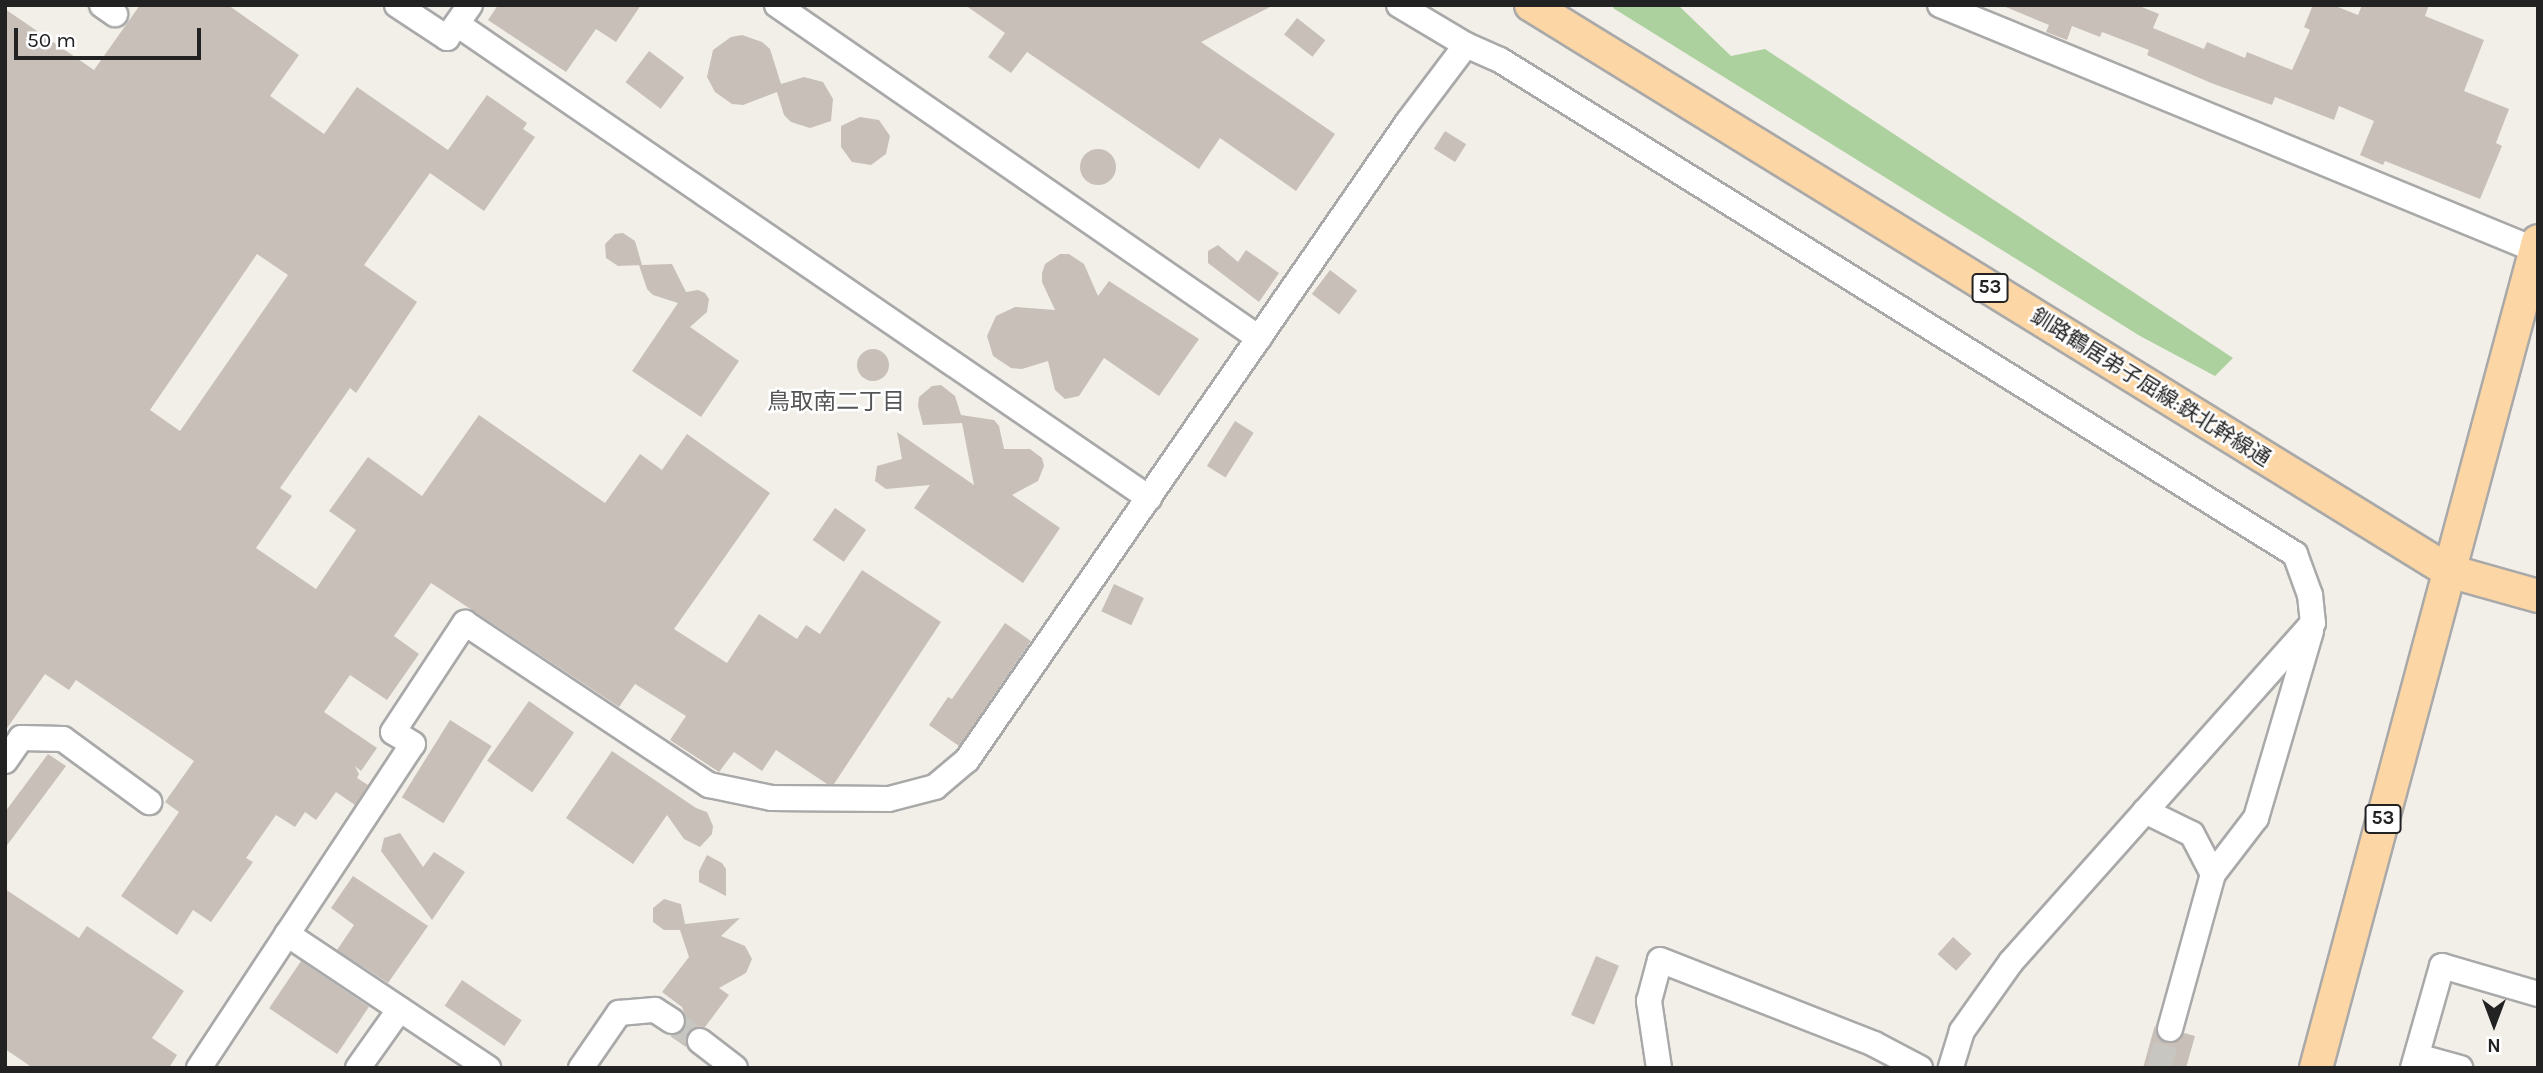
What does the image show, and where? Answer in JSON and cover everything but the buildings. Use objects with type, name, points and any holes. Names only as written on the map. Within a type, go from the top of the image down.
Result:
[{"type":"main road","name":"釧路鶴居弟子屈線:鉄北幹線通","points":[[1531,5],[2449,571],[2538,596]]},
{"type":"main road","points":[[2449,571],[2537,247]]},
{"type":"main road","name":"53","points":[[2316,1068],[2449,571]]},
{"type":"street","points":[[397,5],[447,38],[463,15],[1149,498]]},
{"type":"street","points":[[776,5],[1259,338]]},
{"type":"street","points":[[1399,5],[1466,45],[1500,60],[2295,554],[2310,595],[2313,623],[2256,818],[2213,874],[2170,1029]]},
{"type":"street","points":[[1940,5],[1991,15],[2537,247]]},
{"type":"street","points":[[199,1068],[413,744],[394,732],[465,623],[709,785],[772,798],[889,799],[935,787],[967,760],[1408,122],[1466,45]]},
{"type":"street","points":[[1951,1068],[1962,1031],[2011,961],[2313,623]]},
{"type":"street","points":[[5,761],[21,738],[63,739],[149,802]]},
{"type":"street","points":[[2145,811],[2192,834],[2213,874]]},
{"type":"street","points":[[287,934],[488,1068]]},
{"type":"street","points":[[1659,1068],[1649,1001],[1660,960],[1874,1044],[1920,1068]]},
{"type":"street","points":[[2460,1068],[2415,1062],[2442,966],[2538,994]]},
{"type":"street","points":[[358,1068],[400,1009]]},
{"type":"street","points":[[581,1068],[619,1013],[655,1010],[672,1021]]},
{"type":"street","points":[[700,1041],[735,1068]]},
{"type":"green space","points":[[1614,5],[1678,5],[1731,56],[1765,49],[2233,358],[2215,376],[2140,336],[1613,8]]},
{"type":"tunnel","points":[[672,1021],[700,1041]]},
{"type":"tunnel","points":[[2159,1068],[2170,1029]]},
{"type":"district","name":"鳥取南二丁目","points":[[836,402]]}]
